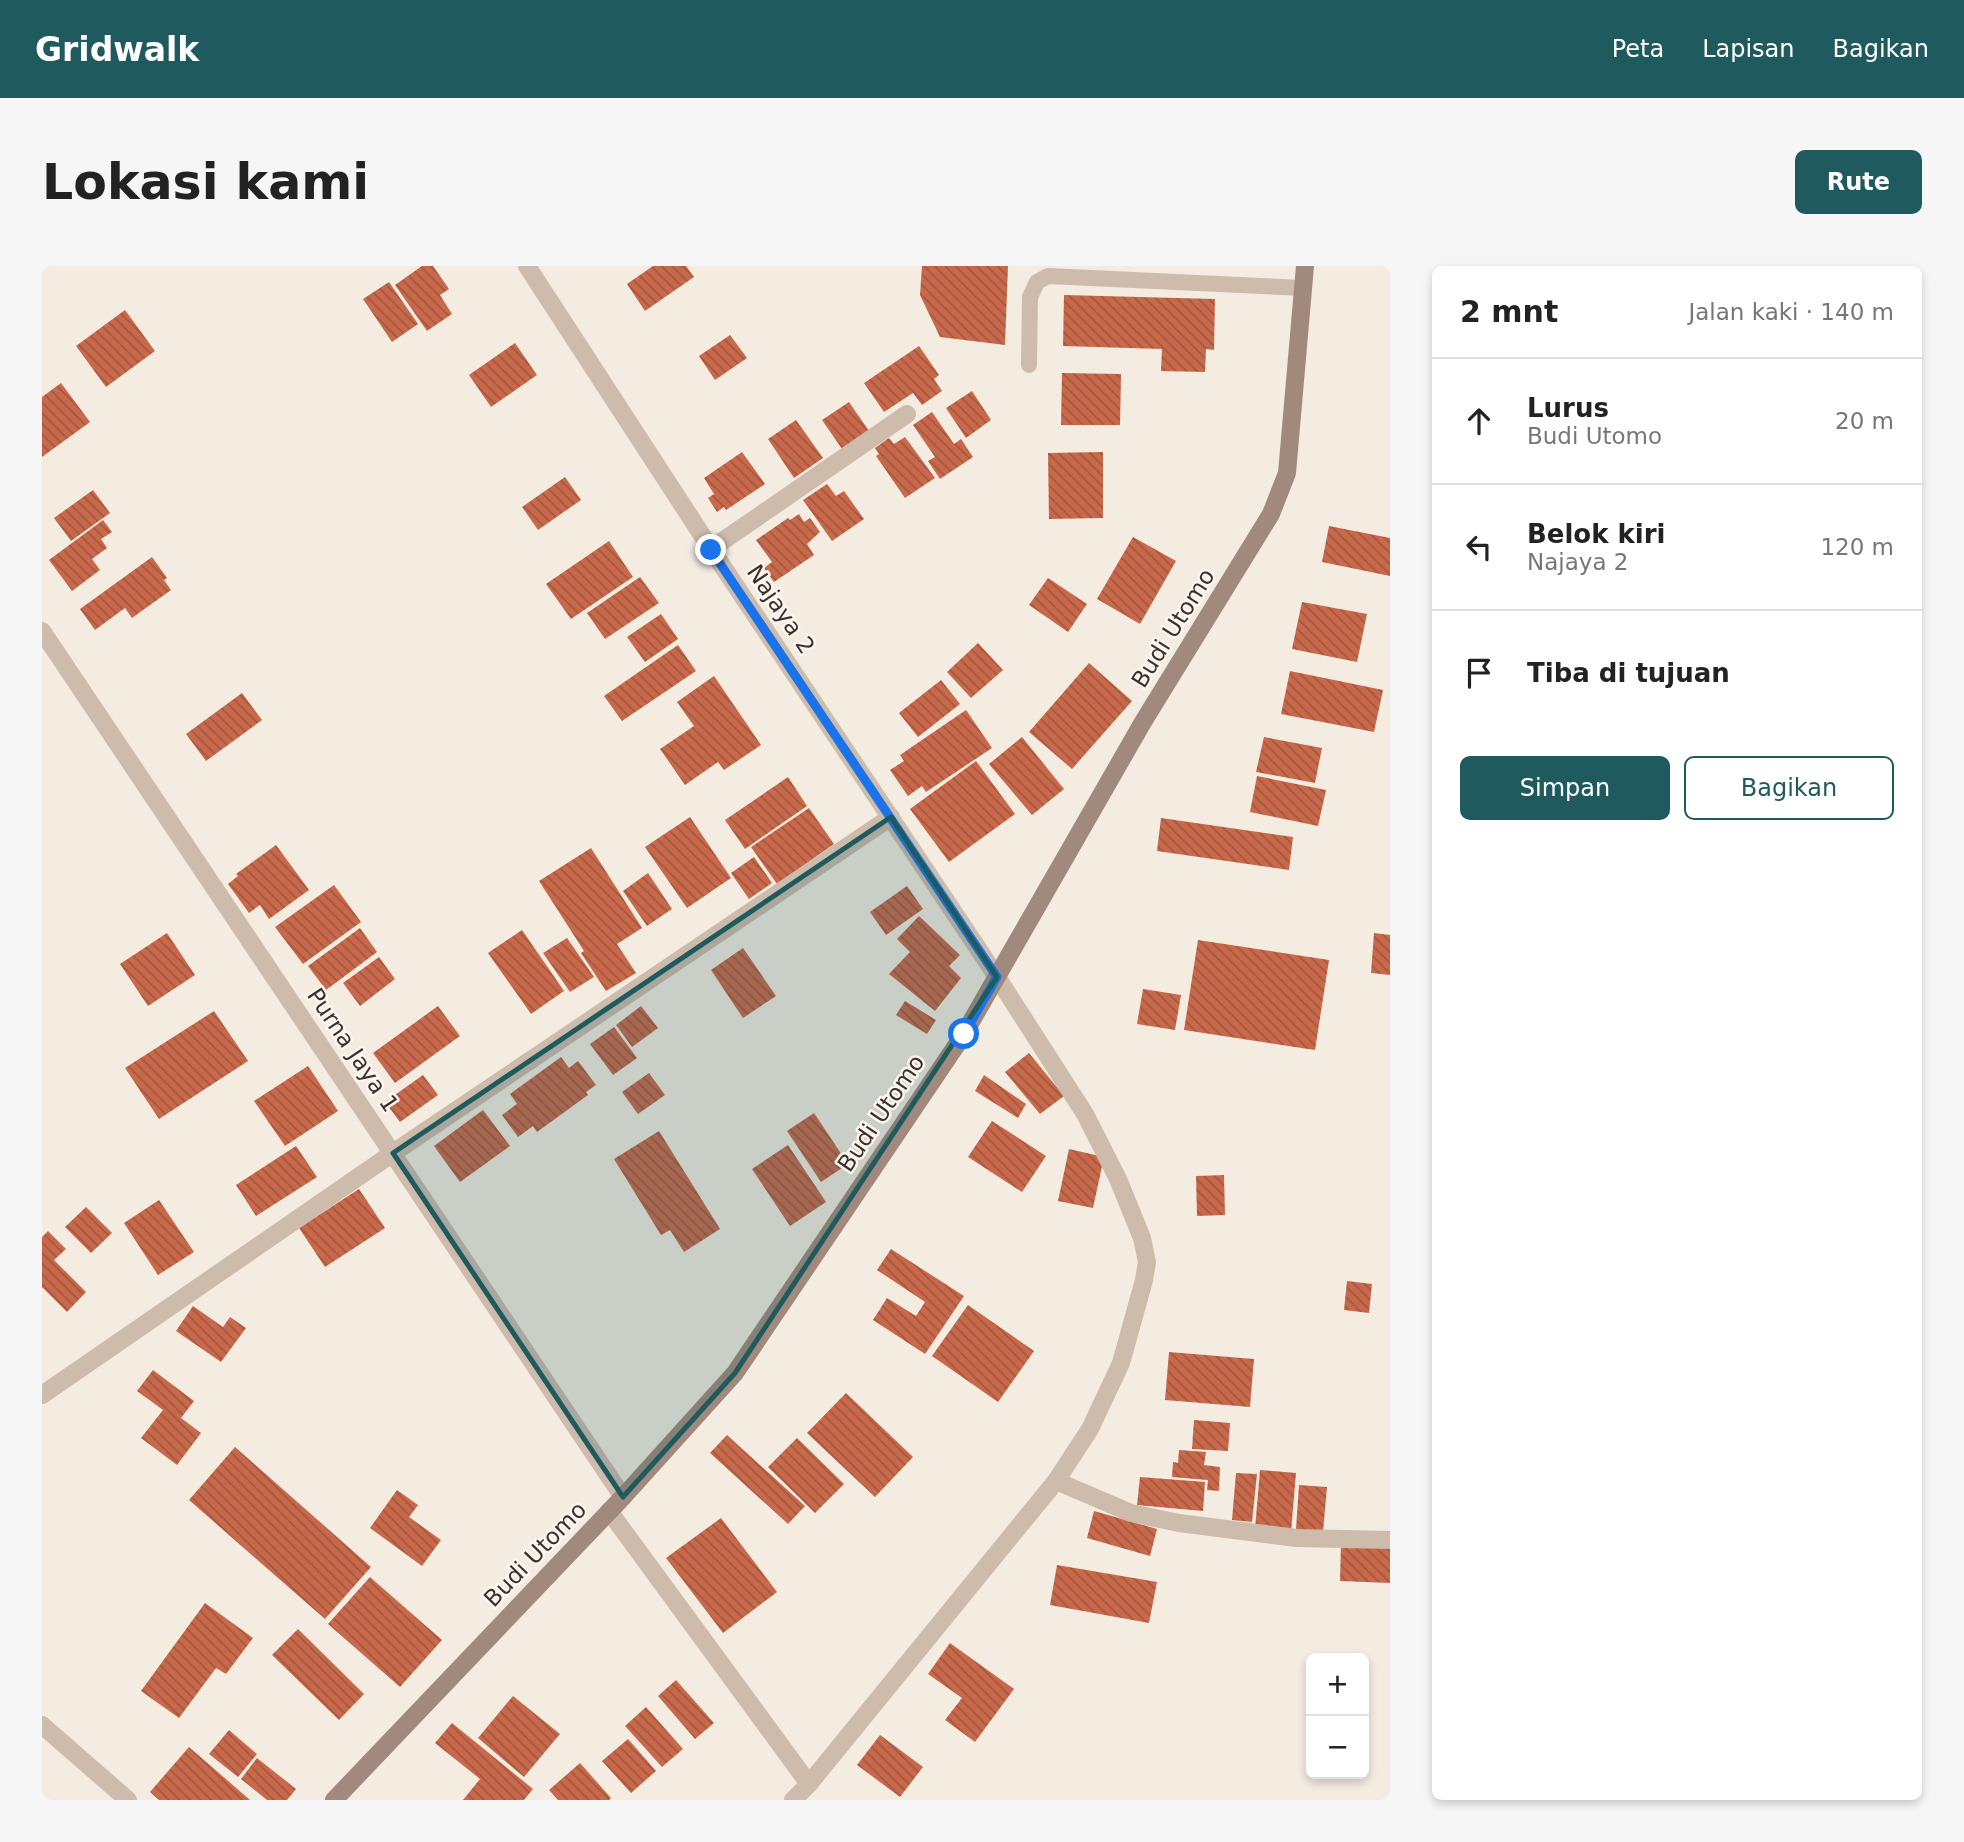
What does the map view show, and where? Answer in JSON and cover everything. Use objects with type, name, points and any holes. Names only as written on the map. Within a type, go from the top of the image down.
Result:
[{"type":"street","name":"Najaya 2","points":[[527,266],[711,550],[891,817],[1085,1114],[1118,1178],[1142,1238],[1147,1262],[1121,1363],[1090,1429],[1056,1481],[809,1784],[793,1800]]},
{"type":"street","name":"Budi Utomo","points":[[334,1800],[623,1497],[735,1373],[964,1034],[1143,722],[1271,514],[1287,473],[1305,266]]},
{"type":"street","points":[[711,550],[907,414]]},
{"type":"street","name":"Purna Jaya 1","points":[[42,631],[623,1497]]},
{"type":"street","points":[[42,1395],[393,1153],[891,817]]},
{"type":"street","points":[[1056,1481],[1131,1513],[1179,1523],[1297,1538],[1390,1540]]},
{"type":"street","points":[[609,1511],[809,1784]]},
{"type":"street","points":[[42,1725],[128,1800]]},
{"type":"lane","points":[[1029,365],[1030,298],[1037,282],[1048,276],[1303,288]]},
{"type":"highlighted area","points":[[891,817],[997,977],[735,1373],[623,1497],[393,1153]]},
{"type":"building","points":[[422,266],[433,266],[449,289],[440,295],[452,314],[427,331],[395,285]]},
{"type":"building","points":[[653,266],[686,266],[694,277],[645,311],[627,284]]},
{"type":"building","points":[[922,266],[1008,266],[1005,345],[940,337],[920,295]]},
{"type":"building","points":[[389,282],[418,324],[392,342],[363,299]]},
{"type":"building","points":[[1064,295],[1215,299],[1214,350],[1206,349],[1205,372],[1161,371],[1162,349],[1063,346]]},
{"type":"building","points":[[125,310],[155,351],[106,387],[76,346]]},
{"type":"building","points":[[730,335],[747,358],[715,380],[699,356]]},
{"type":"building","points":[[515,343],[537,375],[491,407],[469,375]]},
{"type":"building","points":[[919,346],[939,375],[934,379],[942,391],[922,405],[913,393],[884,412],[864,383]]},
{"type":"building","points":[[1062,373],[1121,374],[1120,425],[1061,425]]},
{"type":"building","points":[[61,383],[90,422],[42,457],[42,397]]},
{"type":"building","points":[[972,391],[991,420],[966,438],[946,408]]},
{"type":"building","points":[[849,402],[869,431],[842,449],[822,420]]},
{"type":"building","points":[[932,412],[954,444],[961,439],[973,457],[940,479],[928,461],[935,457],[913,425]]},
{"type":"building","points":[[796,420],[823,458],[794,478],[768,439]]},
{"type":"building","points":[[905,437],[935,478],[905,498],[876,456],[879,454],[875,448],[889,438],[894,444]]},
{"type":"building","points":[[742,452],[765,484],[726,510],[724,507],[717,512],[708,498],[714,494],[704,478]]},
{"type":"building","points":[[1103,452],[1103,518],[1049,519],[1048,453]]},
{"type":"building","points":[[565,477],[581,500],[538,530],[522,507]]},
{"type":"building","points":[[827,484],[836,496],[844,491],[864,519],[832,541],[803,500]]},
{"type":"building","points":[[93,490],[110,513],[71,541],[54,518]]},
{"type":"building","points":[[799,514],[804,522],[810,518],[820,532],[807,544],[814,555],[774,582],[764,568],[772,562],[756,540],[788,518],[790,520]]},
{"type":"building","points":[[103,520],[112,532],[101,539],[107,548],[92,559],[100,570],[72,591],[49,560]]},
{"type":"building","points":[[1329,526],[1390,538],[1390,576],[1322,562]]},
{"type":"building","points":[[1133,537],[1176,561],[1140,624],[1097,599]]},
{"type":"building","points":[[609,541],[633,577],[571,619],[546,584]]},
{"type":"building","points":[[152,557],[167,578],[164,580],[171,590],[132,618],[125,608],[95,630],[80,609]]},
{"type":"building","points":[[640,577],[659,603],[605,639],[587,613]]},
{"type":"building","points":[[1048,578],[1087,604],[1068,632],[1029,605]]},
{"type":"building","points":[[1302,602],[1367,614],[1357,662],[1292,649]]},
{"type":"building","points":[[661,614],[678,639],[645,662],[627,637]]},
{"type":"building","points":[[978,643],[1003,670],[971,698],[947,672]]},
{"type":"building","points":[[678,645],[696,671],[622,721],[604,696]]},
{"type":"building","points":[[1089,663],[1132,701],[1072,769],[1029,732]]},
{"type":"building","points":[[1290,671],[1383,690],[1374,732],[1281,714]]},
{"type":"building","points":[[714,676],[761,745],[724,770],[718,762],[685,785],[660,749],[694,726],[677,702]]},
{"type":"building","points":[[941,680],[960,704],[918,737],[899,713]]},
{"type":"building","points":[[242,693],[262,720],[206,761],[186,734]]},
{"type":"building","points":[[966,710],[992,748],[926,792],[922,786],[908,796],[890,770],[904,761],[900,755]]},
{"type":"building","points":[[1022,737],[1064,789],[1032,815],[989,764]]},
{"type":"building","points":[[1264,737],[1322,748],[1315,783],[1256,772]]},
{"type":"building","points":[[976,761],[1015,814],[949,862],[910,809]]},
{"type":"building","points":[[1257,776],[1326,790],[1318,826],[1250,812]]},
{"type":"building","points":[[788,777],[807,806],[745,849],[725,820]]},
{"type":"building","points":[[809,808],[834,844],[777,884],[751,847]]},
{"type":"building","points":[[690,817],[731,878],[687,908],[645,847]]},
{"type":"building","points":[[1161,818],[1293,837],[1289,870],[1157,851]]},
{"type":"building","points":[[276,845],[309,890],[269,919],[260,905],[249,913],[228,884],[238,876],[236,874]]},
{"type":"building","points":[[591,848],[642,928],[617,944],[636,973],[606,991],[539,881]]},
{"type":"building","points":[[754,857],[772,883],[749,899],[731,873]]},
{"type":"building","points":[[648,873],[672,909],[647,926],[623,891]]},
{"type":"building","points":[[334,885],[361,922],[303,964],[275,927]]},
{"type":"building","points":[[907,886],[923,909],[886,935],[870,912]]},
{"type":"building","points":[[919,916],[960,955],[949,966],[961,978],[935,1011],[889,974],[910,952],[897,939]]},
{"type":"building","points":[[360,928],[377,952],[326,990],[308,966]]},
{"type":"building","points":[[522,930],[564,991],[531,1014],[488,953]]},
{"type":"building","points":[[167,933],[195,975],[148,1006],[120,964]]},
{"type":"building","points":[[1374,933],[1390,935],[1390,975],[1371,973]]},
{"type":"building","points":[[567,938],[594,977],[570,992],[543,953]]},
{"type":"building","points":[[1198,940],[1329,960],[1315,1050],[1184,1030]]},
{"type":"building","points":[[743,948],[776,996],[743,1018],[711,970]]},
{"type":"building","points":[[379,957],[395,979],[360,1006],[343,983]]},
{"type":"building","points":[[1143,989],[1181,995],[1175,1030],[1137,1024]]},
{"type":"building","points":[[905,1001],[936,1020],[927,1034],[896,1015]]},
{"type":"building","points":[[438,1006],[460,1036],[395,1083],[373,1053]]},
{"type":"building","points":[[641,1006],[658,1028],[632,1047],[616,1025]]},
{"type":"building","points":[[214,1011],[248,1061],[159,1119],[125,1068]]},
{"type":"building","points":[[614,1027],[637,1058],[613,1075],[590,1044]]},
{"type":"building","points":[[1029,1053],[1064,1096],[1040,1114],[1005,1072]]},
{"type":"building","points":[[561,1057],[569,1068],[578,1061],[596,1085],[586,1092],[588,1095],[537,1132],[533,1126],[518,1137],[502,1115],[517,1104],[510,1094]]},
{"type":"building","points":[[308,1066],[338,1111],[285,1146],[254,1101]]},
{"type":"building","points":[[649,1073],[665,1095],[638,1114],[622,1092]]},
{"type":"building","points":[[423,1075],[438,1095],[400,1122],[385,1102]]},
{"type":"building","points":[[984,1075],[1026,1104],[1018,1118],[975,1091]]},
{"type":"building","points":[[483,1110],[510,1146],[460,1182],[434,1146]]},
{"type":"building","points":[[814,1113],[848,1164],[821,1182],[787,1131]]},
{"type":"building","points":[[992,1121],[1046,1156],[1022,1192],[968,1157]]},
{"type":"building","points":[[659,1131],[720,1229],[684,1252],[670,1230],[661,1235],[614,1159]]},
{"type":"building","points":[[788,1145],[826,1202],[790,1226],[752,1169]]},
{"type":"building","points":[[296,1146],[317,1177],[256,1216],[236,1185]]},
{"type":"building","points":[[1069,1149],[1104,1157],[1093,1208],[1058,1201]]},
{"type":"building","points":[[1224,1175],[1225,1215],[1197,1216],[1196,1176]]},
{"type":"building","points":[[359,1189],[385,1228],[325,1267],[299,1228]]},
{"type":"building","points":[[159,1200],[194,1252],[158,1275],[124,1223]]},
{"type":"building","points":[[86,1207],[112,1233],[91,1253],[65,1227]]},
{"type":"building","points":[[48,1231],[66,1249],[54,1260],[86,1292],[67,1312],[42,1287],[42,1237]]},
{"type":"building","points":[[891,1249],[964,1296],[925,1354],[873,1320],[887,1298],[916,1316],[925,1302],[877,1270]]},
{"type":"building","points":[[1347,1281],[1372,1284],[1369,1313],[1344,1310]]},
{"type":"building","points":[[968,1305],[1034,1351],[998,1402],[932,1356]]},
{"type":"building","points":[[193,1306],[223,1327],[230,1317],[246,1328],[221,1362],[176,1331]]},
{"type":"building","points":[[1169,1352],[1254,1359],[1250,1407],[1165,1400]]},
{"type":"building","points":[[153,1370],[194,1401],[181,1418],[201,1433],[177,1465],[141,1438],[163,1410],[137,1391]]},
{"type":"building","points":[[846,1393],[913,1457],[875,1497],[807,1433]]},
{"type":"building","points":[[1194,1420],[1230,1423],[1228,1451],[1192,1449]]},
{"type":"building","points":[[727,1435],[805,1506],[788,1524],[710,1453]]},
{"type":"building","points":[[797,1438],[844,1484],[815,1513],[768,1467]]},
{"type":"building","points":[[235,1447],[371,1567],[325,1619],[189,1500]]},
{"type":"building","points":[[1179,1450],[1206,1452],[1204,1465],[1220,1467],[1219,1491],[1207,1490],[1208,1480],[1172,1477],[1173,1462],[1178,1463]]},
{"type":"building","points":[[1260,1470],[1296,1473],[1291,1532],[1255,1529]]},
{"type":"building","points":[[1236,1473],[1257,1474],[1252,1522],[1232,1520]]},
{"type":"building","points":[[1140,1477],[1205,1482],[1203,1511],[1137,1505]]},
{"type":"building","points":[[1299,1485],[1327,1487],[1323,1532],[1296,1529]]},
{"type":"building","points":[[397,1490],[418,1505],[409,1517],[441,1540],[422,1566],[370,1528]]},
{"type":"building","points":[[1094,1511],[1157,1529],[1150,1556],[1087,1538]]},
{"type":"building","points":[[721,1518],[777,1592],[723,1633],[666,1558]]},
{"type":"building","points":[[1341,1543],[1390,1544],[1390,1583],[1340,1581]]},
{"type":"building","points":[[1057,1565],[1157,1582],[1149,1623],[1050,1605]]},
{"type":"building","points":[[370,1577],[442,1640],[400,1687],[328,1624]]},
{"type":"building","points":[[205,1603],[253,1638],[226,1674],[216,1668],[179,1718],[141,1691]]},
{"type":"building","points":[[298,1629],[364,1694],[339,1720],[272,1655]]},
{"type":"building","points":[[950,1643],[1014,1689],[975,1742],[945,1720],[962,1698],[928,1674]]},
{"type":"building","points":[[676,1680],[714,1723],[695,1739],[658,1696]]},
{"type":"building","points":[[513,1696],[560,1734],[524,1777],[478,1738]]},
{"type":"building","points":[[646,1707],[683,1749],[662,1767],[625,1726]]},
{"type":"building","points":[[452,1723],[533,1789],[524,1800],[463,1800],[480,1779],[435,1743]]},
{"type":"building","points":[[229,1730],[257,1754],[238,1777],[209,1754]]},
{"type":"building","points":[[880,1735],[923,1767],[900,1797],[857,1765]]},
{"type":"building","points":[[628,1739],[656,1771],[631,1793],[602,1761]]},
{"type":"building","points":[[189,1747],[250,1800],[159,1800],[150,1792]]},
{"type":"building","points":[[257,1758],[296,1789],[287,1800],[267,1800],[241,1779]]},
{"type":"building","points":[[580,1763],[611,1798],[609,1800],[558,1800],[549,1790]]},
{"type":"route","points":[[711,550],[997,977],[964,1034]]}]
